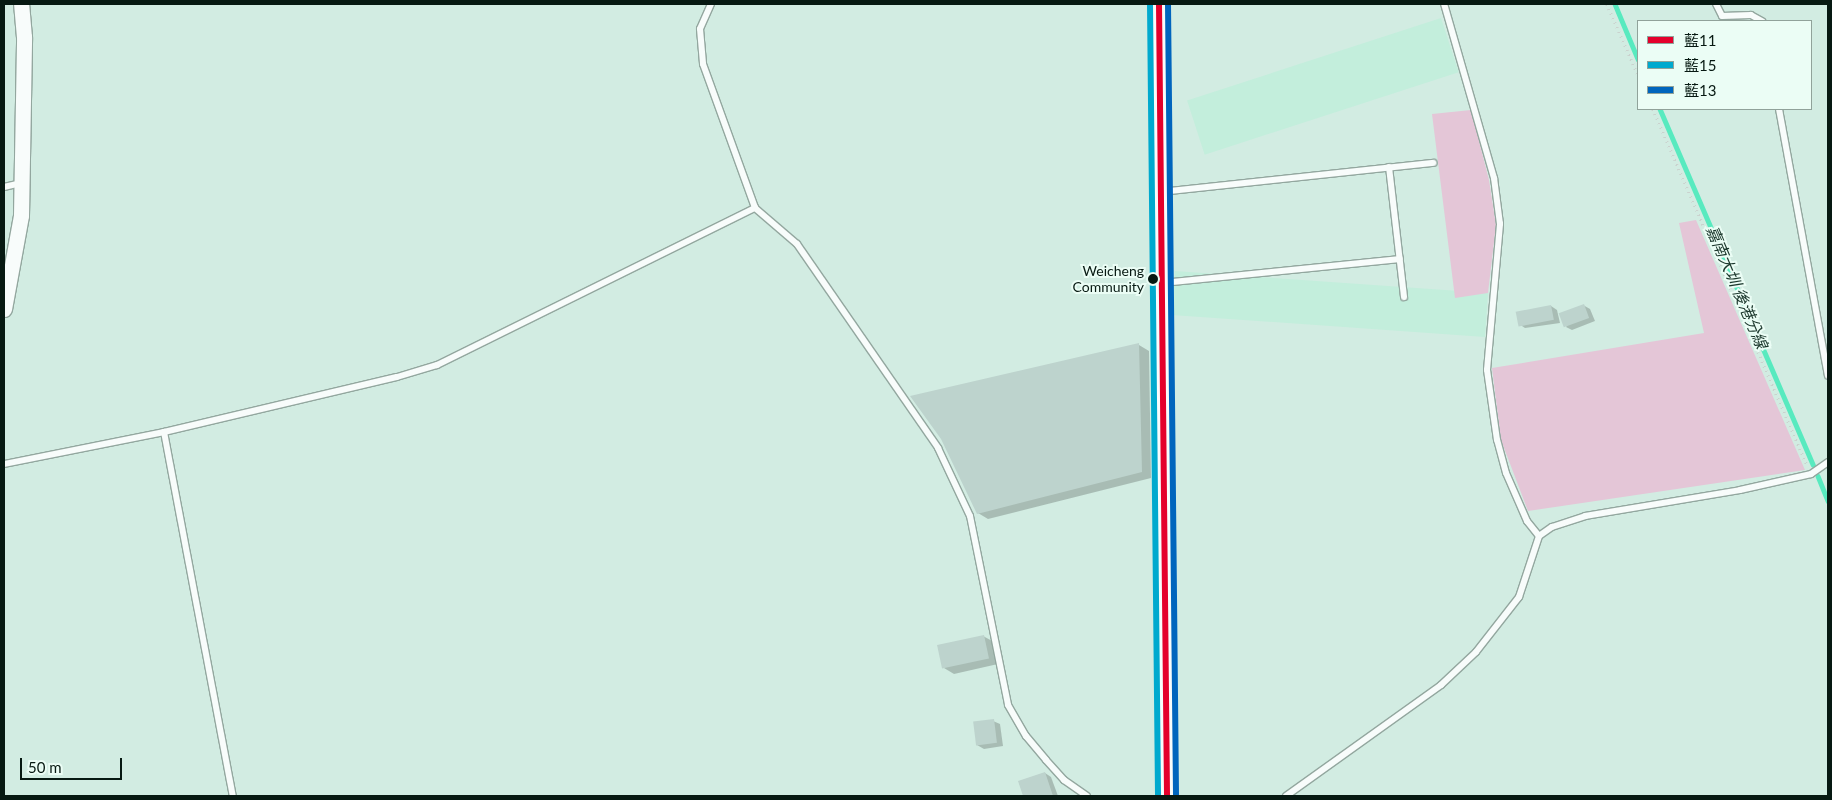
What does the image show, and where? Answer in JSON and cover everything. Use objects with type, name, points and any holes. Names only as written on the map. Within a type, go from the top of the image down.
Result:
[{"type":"street","points":[[4,309],[21,215],[23,183],[24,37],[20,4]]},
{"type":"street","points":[[1159,4],[1167,796]]},
{"type":"lane","points":[[711,4],[700,29],[703,64],[756,208],[797,244],[938,448],[970,516],[1008,705],[1026,736],[1046,760],[1064,780],[1087,796]]},
{"type":"lane","points":[[1444,4],[1479,120],[1497,196],[1500,224],[1488,370],[1497,440],[1506,473],[1524,513],[1539,536]]},
{"type":"lane","points":[[1716,4],[1722,16],[1752,15],[1760,20]]},
{"type":"lane","points":[[1779,110],[1828,376]]},
{"type":"lane","points":[[1160,192],[1433,163]]},
{"type":"lane","points":[[1389,167],[1404,297]]},
{"type":"lane","points":[[4,187],[23,183]]},
{"type":"lane","points":[[4,464],[164,432],[397,377],[437,364],[756,208]]},
{"type":"lane","points":[[1162,283],[1400,260]]},
{"type":"lane","points":[[164,432],[233,796]]},
{"type":"lane","points":[[1286,796],[1441,685],[1476,652],[1519,597],[1539,536],[1552,527],[1585,516],[1740,490],[1811,474],[1828,462]]},
{"type":"path","points":[[1607,4],[1637,73]]},
{"type":"path","points":[[1653,110],[1811,474]]},
{"type":"shaded area","points":[[1441,18],[1459,72],[1205,155],[1187,101]]},
{"type":"shaded area","points":[[1471,110],[1489,180],[1496,225],[1488,293],[1455,298],[1432,114]]},
{"type":"shaded area","points":[[1696,220],[1805,470],[1528,511],[1501,440],[1492,368],[1704,333],[1679,223]]},
{"type":"shaded area","points":[[1175,271],[1488,293],[1485,337],[1172,315]]},
{"type":"building","points":[[1584,304],[1589,318],[1564,327],[1559,313]]},
{"type":"building","points":[[1551,305],[1554,320],[1519,327],[1516,312]]},
{"type":"building","points":[[1139,343],[1142,472],[977,514],[941,439],[910,396]]},
{"type":"building","points":[[984,635],[989,658],[942,668],[937,645]]},
{"type":"building","points":[[994,719],[997,743],[976,745],[973,722]]},
{"type":"building","points":[[1045,772],[1053,796],[1023,796],[1018,781]]},
{"type":"waterway","name":"嘉南大圳 後港分線","points":[[1615,4],[1637,57]]},
{"type":"waterway","name":"嘉南大圳 後港分線","points":[[1660,110],[1813,465]]},
{"type":"waterway","name":"嘉南大圳 後港分線","points":[[1818,476],[1828,501]]},
{"type":"transit line","name":"藍15","points":[[1150,4],[1158,796]]},
{"type":"transit line","name":"藍11","points":[[1159,4],[1167,796]]},
{"type":"transit line","name":"藍13","points":[[1168,4],[1176,796]]},
{"type":"place","name":"Weicheng Community","points":[[1153,279]]}]
